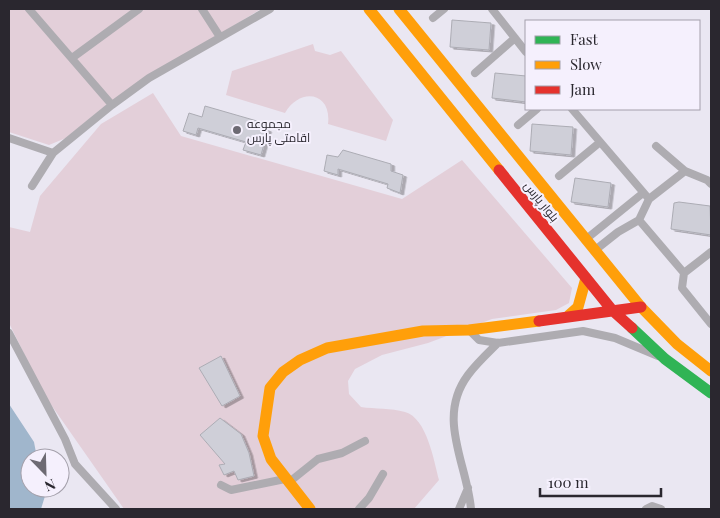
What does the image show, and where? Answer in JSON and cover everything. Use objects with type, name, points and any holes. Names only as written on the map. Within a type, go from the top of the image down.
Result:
[{"type":"main road","name":"بلوار پارس","points":[[369,9],[612,310],[665,359],[711,393]]},
{"type":"main road","name":"بلوار پارس","points":[[400,9],[641,308],[677,344],[711,370]]},
{"type":"main road","points":[[568,316],[578,308],[586,278]]},
{"type":"main road","points":[[310,509],[286,481],[272,459],[263,436],[270,388],[283,372],[300,360],[327,348],[380,340],[424,330],[470,330],[612,310],[641,308]]},
{"type":"street","points":[[29,9],[112,105]]},
{"type":"street","points":[[72,58],[139,9]]},
{"type":"street","points":[[202,9],[220,37]]},
{"type":"street","points":[[32,186],[52,153],[112,105],[149,78],[270,9]]},
{"type":"street","points":[[433,18],[444,9]]},
{"type":"street","points":[[492,9],[525,51]]},
{"type":"street","points":[[475,73],[515,38]]},
{"type":"street","points":[[518,126],[536,110]]},
{"type":"street","points":[[573,110],[646,196]]},
{"type":"street","points":[[9,138],[52,153]]},
{"type":"street","points":[[560,176],[599,143]]},
{"type":"street","points":[[656,146],[685,171],[707,180],[711,184]]},
{"type":"street","points":[[585,240],[646,196],[685,171]]},
{"type":"street","points":[[594,251],[618,232],[639,220],[646,196]]},
{"type":"street","points":[[639,220],[684,272]]},
{"type":"street","points":[[711,252],[684,272],[682,288],[711,324]]},
{"type":"street","points":[[470,330],[479,340],[498,343],[583,331],[614,338],[665,359]]},
{"type":"street","points":[[9,333],[65,440],[75,464],[116,509]]},
{"type":"street","points":[[471,509],[469,487],[454,438],[454,409],[468,375],[498,343]]},
{"type":"street","points":[[221,485],[231,490],[286,481],[318,459],[342,453],[364,441]]},
{"type":"street","points":[[359,509],[369,498],[383,474]]},
{"type":"street","points":[[459,509],[469,487]]},
{"type":"street","points":[[646,509],[652,506],[661,509]]},
{"type":"shaded area","points":[[9,9],[261,9],[110,102],[66,138],[49,145],[9,132]]},
{"type":"shaded area","points":[[313,44],[315,51],[330,55],[341,51],[393,120],[386,141],[328,124],[328,113],[325,105],[314,97],[299,99],[285,113],[226,95],[232,71]]},
{"type":"shaded area","points":[[153,93],[181,136],[402,199],[462,160],[572,288],[569,303],[556,310],[492,319],[428,343],[382,355],[355,369],[348,381],[349,394],[361,407],[405,412],[419,422],[424,431],[432,452],[439,480],[414,509],[124,509],[45,396],[9,323],[9,227],[30,232],[40,196],[101,124]]},
{"type":"water","points":[[9,404],[34,442],[35,448],[20,448],[20,498],[44,498],[41,509],[9,509]]},
{"type":"building","points":[[452,20],[491,23],[489,50],[450,47]]},
{"type":"building","points":[[495,73],[525,76],[525,102],[492,98]]},
{"type":"building","name":"مجموعه اقامتی پارس","points":[[205,106],[257,121],[255,126],[268,130],[261,155],[243,150],[246,142],[198,128],[196,135],[183,131],[189,113],[202,117]]},
{"type":"building","points":[[532,124],[573,127],[571,155],[530,151]]},
{"type":"building","name":"مجموعه اقامتی پارس","points":[[343,150],[391,164],[391,171],[403,175],[400,193],[387,188],[388,184],[338,169],[338,175],[324,171],[327,155],[338,157]]},
{"type":"building","points":[[575,178],[611,183],[608,207],[571,202]]},
{"type":"building","points":[[674,203],[710,206],[711,235],[671,229]]},
{"type":"building","points":[[221,356],[240,396],[222,406],[199,368]]},
{"type":"building","points":[[220,418],[241,434],[249,453],[254,476],[238,480],[234,471],[224,475],[219,465],[225,464],[200,435]]},
{"type":"traffic: fast","points":[[632,328],[665,359],[711,393]]},
{"type":"traffic: slow","points":[[369,9],[499,170]]},
{"type":"traffic: slow","points":[[399,9],[641,307],[677,344],[711,371]]},
{"type":"traffic: slow","points":[[569,315],[578,307],[586,278]]},
{"type":"traffic: slow","points":[[310,509],[271,459],[263,436],[270,388],[283,372],[300,360],[327,348],[423,331],[469,330],[539,321]]},
{"type":"traffic: jam","points":[[499,170],[612,310],[632,328]]},
{"type":"traffic: jam","points":[[539,321],[641,307]]},
{"type":"place","name":"مجموعه اقامتی پارس","points":[[237,130]]}]
